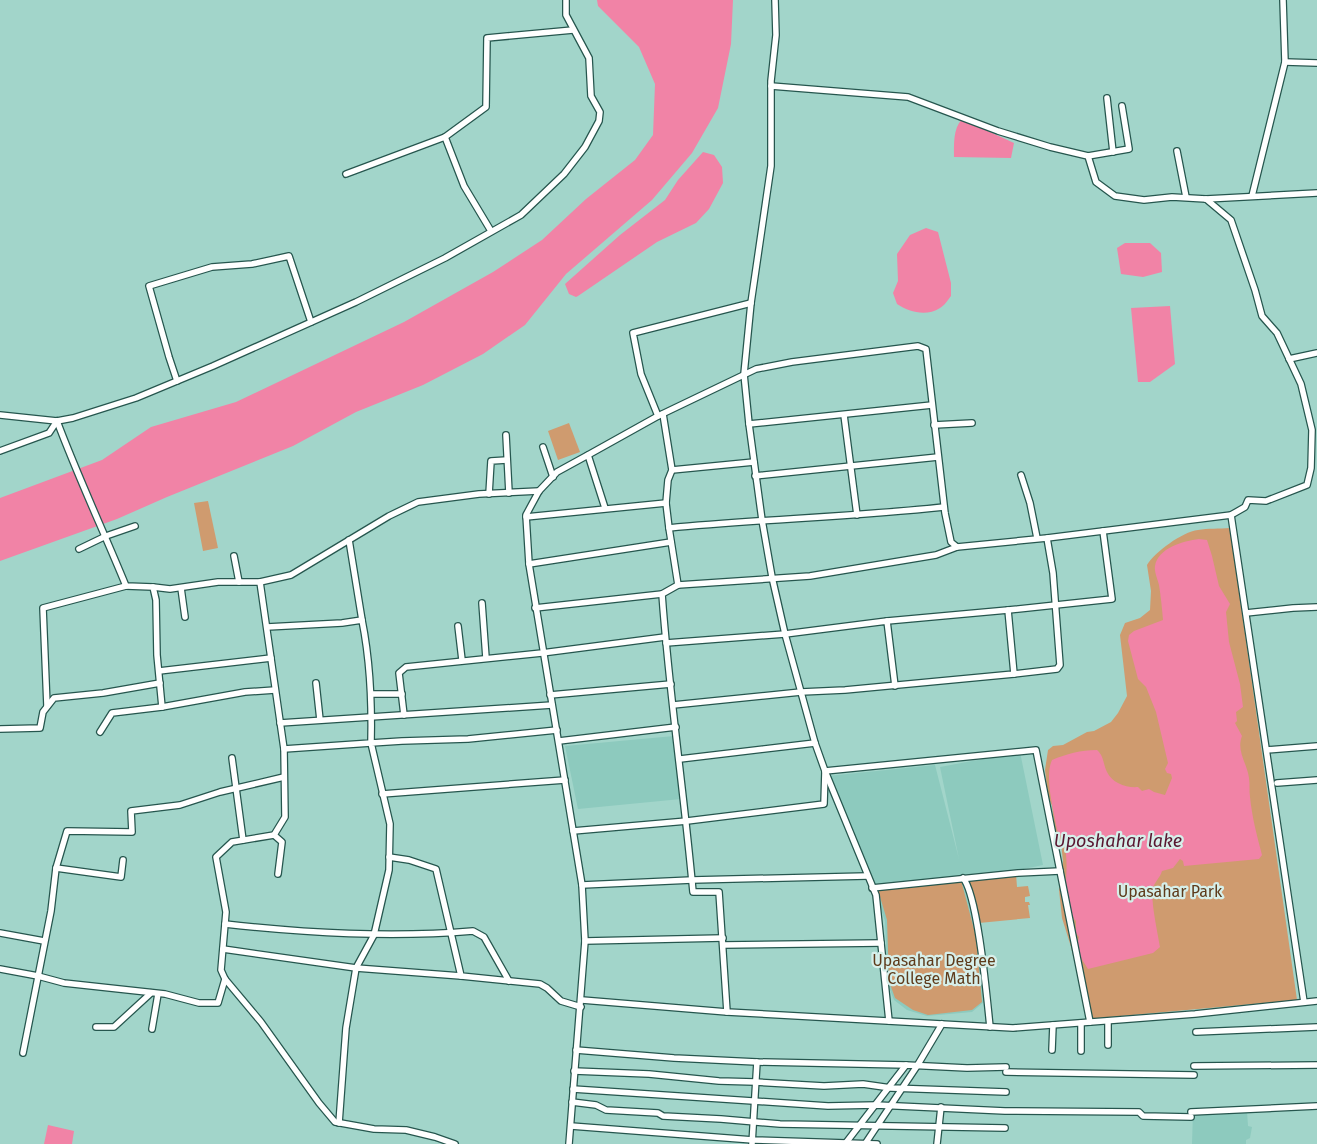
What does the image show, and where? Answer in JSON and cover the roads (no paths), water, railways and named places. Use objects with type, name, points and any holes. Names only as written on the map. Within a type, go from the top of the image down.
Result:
[{"type":"street","points":[[0,415],[57,421],[74,418],[136,398],[311,322],[445,258],[521,215],[564,174],[585,148],[599,121],[600,112],[591,96],[589,58],[566,16],[566,0]]},
{"type":"street","points":[[775,0],[776,35],[771,86],[771,166],[751,303],[744,374],[749,424],[762,520],[785,634],[815,743],[876,895],[889,1021]]},
{"type":"street","points":[[1252,196],[1286,62],[1283,0]]},
{"type":"street","points":[[346,174],[445,137],[486,107],[487,38],[573,30]]},
{"type":"street","points":[[1286,62],[1317,63]]},
{"type":"street","points":[[771,86],[908,98],[998,131],[1088,156],[1129,149],[1122,106]]},
{"type":"street","points":[[1107,98],[1114,152]]},
{"type":"street","points":[[445,137],[464,186],[491,231]]},
{"type":"street","points":[[1177,152],[1186,198]]},
{"type":"street","points":[[1088,156],[1096,182],[1115,196],[1144,200],[1172,197],[1206,199],[1317,193]]},
{"type":"street","points":[[535,608],[662,594],[678,585],[772,577],[810,576],[936,555],[957,547],[1047,538],[1230,515],[1245,507],[1248,500],[1266,501],[1308,485],[1311,468],[1312,430],[1301,384],[1277,333],[1262,316],[1231,220],[1206,199]]},
{"type":"street","points":[[178,381],[169,357],[149,286],[212,268],[252,264],[289,256],[311,322]]},
{"type":"street","points":[[678,585],[668,528],[666,503],[668,480],[672,470],[661,415],[642,374],[633,333],[751,303]]},
{"type":"street","points":[[569,1144],[585,941],[582,886],[529,564],[526,517],[539,491],[557,472],[661,415],[756,369],[792,362],[918,346],[926,349],[944,507],[951,542],[957,547]]},
{"type":"street","points":[[1289,359],[1317,353]]},
{"type":"street","points":[[749,424],[932,405]]},
{"type":"street","points":[[844,415],[857,515]]},
{"type":"street","points":[[0,451],[49,433],[57,421]]},
{"type":"street","points":[[57,421],[126,586]]},
{"type":"street","points":[[934,424],[972,423]]},
{"type":"street","points":[[506,434],[509,493]]},
{"type":"street","points":[[543,447],[553,477]]},
{"type":"street","points":[[485,454],[491,461],[489,494]]},
{"type":"street","points":[[588,455],[605,508]]},
{"type":"street","points":[[755,476],[938,457]]},
{"type":"street","points":[[491,461],[507,460]]},
{"type":"street","points":[[672,470],[754,462]]},
{"type":"street","points":[[1021,476],[1030,503],[1037,538]]},
{"type":"street","points":[[47,706],[43,608],[126,586],[170,589],[218,582],[260,582],[291,575],[389,516],[418,502],[489,494],[539,491]]},
{"type":"street","points":[[526,517],[666,503]]},
{"type":"street","points":[[668,528],[944,507]]},
{"type":"street","points":[[1230,515],[1304,1002]]},
{"type":"street","points":[[79,549],[106,536],[134,526]]},
{"type":"street","points":[[404,714],[399,673],[406,667],[665,640],[785,634],[887,621],[1112,599],[1103,531]]},
{"type":"street","points":[[673,705],[801,692],[895,686],[1057,669],[1059,667],[1053,573],[1047,538]]},
{"type":"street","points":[[339,1122],[346,1028],[356,968],[374,934],[389,870],[390,857],[390,824],[371,743],[371,694],[366,636],[350,540]]},
{"type":"street","points":[[529,564],[671,542]]},
{"type":"street","points":[[234,556],[239,582]]},
{"type":"street","points":[[260,582],[284,749],[286,817],[274,835],[232,842],[216,857],[226,912],[222,970],[225,979],[261,1022],[319,1103],[335,1122],[374,1129],[406,1130],[455,1144]]},
{"type":"street","points":[[153,587],[156,600],[162,707]]},
{"type":"street","points":[[181,588],[185,617]]},
{"type":"street","points":[[662,594],[665,640],[687,821],[693,892],[719,892],[728,1012]]},
{"type":"street","points":[[482,603],[486,658]]},
{"type":"street","points":[[1246,613],[1317,607]]},
{"type":"street","points":[[1008,610],[1014,674]]},
{"type":"street","points":[[266,627],[342,623],[362,620]]},
{"type":"street","points":[[887,621],[895,686]]},
{"type":"street","points":[[458,626],[462,660]]},
{"type":"street","points":[[159,671],[271,658]]},
{"type":"street","points":[[0,729],[40,728],[43,712],[54,698],[103,693],[160,683]]},
{"type":"street","points":[[316,683],[320,720]]},
{"type":"street","points":[[550,695],[671,684]]},
{"type":"street","points":[[100,732],[112,713],[162,707],[244,692],[275,690]]},
{"type":"street","points":[[371,694],[402,694]]},
{"type":"street","points":[[280,723],[552,705]]},
{"type":"street","points":[[559,742],[676,727]]},
{"type":"street","points":[[284,749],[402,740],[468,739],[557,730]]},
{"type":"street","points":[[680,759],[815,743]]},
{"type":"street","points":[[1266,750],[1317,746]]},
{"type":"street","points":[[825,771],[1036,750],[1090,1022]]},
{"type":"street","points":[[232,758],[243,840]]},
{"type":"street","points":[[573,831],[687,821],[824,804],[825,771]]},
{"type":"street","points":[[23,1053],[50,911],[56,868],[67,831],[132,832],[131,811],[180,805],[284,777]]},
{"type":"street","points":[[382,794],[564,780]]},
{"type":"street","points":[[1278,783],[1317,780]]},
{"type":"street","points":[[274,835],[282,842],[278,874]]},
{"type":"street","points":[[390,857],[409,860],[436,869],[461,976]]},
{"type":"street","points":[[56,868],[122,877],[123,860]]},
{"type":"street","points":[[872,888],[1018,872],[1060,871]]},
{"type":"street","points":[[582,886],[692,880],[867,876]]},
{"type":"street","points":[[963,878],[968,883],[975,914],[990,1027]]},
{"type":"street","points":[[225,924],[286,931],[374,934],[473,931],[484,937],[509,981]]},
{"type":"street","points":[[0,933],[44,941]]},
{"type":"street","points":[[585,941],[881,943]]},
{"type":"street","points":[[223,950],[356,968],[540,984],[561,1001],[990,1027],[1013,1028],[1108,1021],[1317,1001]]},
{"type":"street","points":[[0,969],[64,983],[154,994],[199,1003],[218,1003],[225,979]]},
{"type":"street","points":[[96,1027],[114,1028],[154,994]]},
{"type":"street","points":[[152,1029],[154,994]]},
{"type":"street","points":[[1108,1021],[1108,1045]]},
{"type":"street","points":[[1081,1023],[1081,1050]]},
{"type":"street","points":[[865,1144],[917,1066],[942,1024]]},
{"type":"street","points":[[1052,1050],[1053,1025]]},
{"type":"street","points":[[1196,1032],[1317,1027]]},
{"type":"street","points":[[576,1050],[757,1062],[1194,1075]]},
{"type":"street","points":[[753,1142],[757,1062]]},
{"type":"street","points":[[1194,1066],[1317,1064]]},
{"type":"street","points":[[846,1143],[906,1065]]},
{"type":"street","points":[[574,1072],[649,1074],[719,1081],[824,1086],[863,1084],[890,1088],[1006,1092]]},
{"type":"street","points":[[573,1089],[828,1106],[876,1105],[1005,1110],[1139,1112],[1142,1116],[1191,1115],[1317,1106]]},
{"type":"street","points":[[572,1102],[596,1105],[606,1110],[780,1124],[1005,1128]]},
{"type":"street","points":[[937,1144],[941,1107]]},
{"type":"street","points":[[571,1126],[753,1142],[877,1144]]},
{"type":"water","points":[[597,0],[733,0],[731,44],[718,108],[692,153],[652,200],[566,274],[525,325],[483,354],[423,385],[356,412],[293,446],[117,519],[0,561],[0,498],[102,460],[151,427],[236,402],[404,322],[493,272],[542,240],[586,199],[635,160],[653,135],[655,84],[639,47],[598,6]]},
{"type":"water","points":[[962,119],[1014,143],[1011,158],[954,157],[956,132]]},
{"type":"water","points":[[703,152],[714,155],[722,167],[723,183],[709,209],[696,223],[657,242],[578,296],[569,294],[565,284],[620,235],[665,200],[678,180]]},
{"type":"water","points":[[926,228],[938,232],[951,283],[951,296],[940,308],[923,313],[912,311],[897,304],[893,293],[898,281],[897,254],[910,235]]},
{"type":"water","points":[[1125,243],[1150,243],[1161,253],[1162,272],[1143,277],[1121,274],[1117,248]]},
{"type":"water","points":[[1170,306],[1175,364],[1150,382],[1138,382],[1131,308]]},
{"type":"water","name":"Uposhahar lake","points":[[1199,539],[1207,540],[1219,586],[1230,604],[1226,612],[1229,642],[1240,684],[1243,707],[1236,712],[1237,721],[1235,723],[1242,736],[1240,747],[1248,773],[1252,812],[1262,855],[1259,859],[1184,866],[1183,861],[1180,859],[1173,868],[1162,871],[1153,888],[1153,908],[1160,947],[1153,953],[1088,969],[1078,950],[1079,937],[1076,933],[1076,921],[1068,900],[1066,854],[1061,835],[1057,830],[1052,804],[1049,785],[1050,767],[1052,760],[1068,754],[1097,750],[1102,757],[1109,776],[1116,782],[1124,786],[1138,787],[1142,791],[1149,789],[1165,795],[1172,778],[1171,774],[1167,773],[1165,769],[1168,763],[1156,712],[1146,687],[1138,679],[1128,641],[1129,635],[1134,631],[1163,620],[1159,585],[1155,571],[1157,560],[1161,554],[1172,546]]},
{"type":"water","points":[[48,1125],[74,1131],[72,1144],[44,1144]]},
{"type":"park label","name":"Upasahar Park","points":[[1170,891]]},
{"type":"park label","name":"Upasahar Degree College Math","points":[[934,969]]}]
